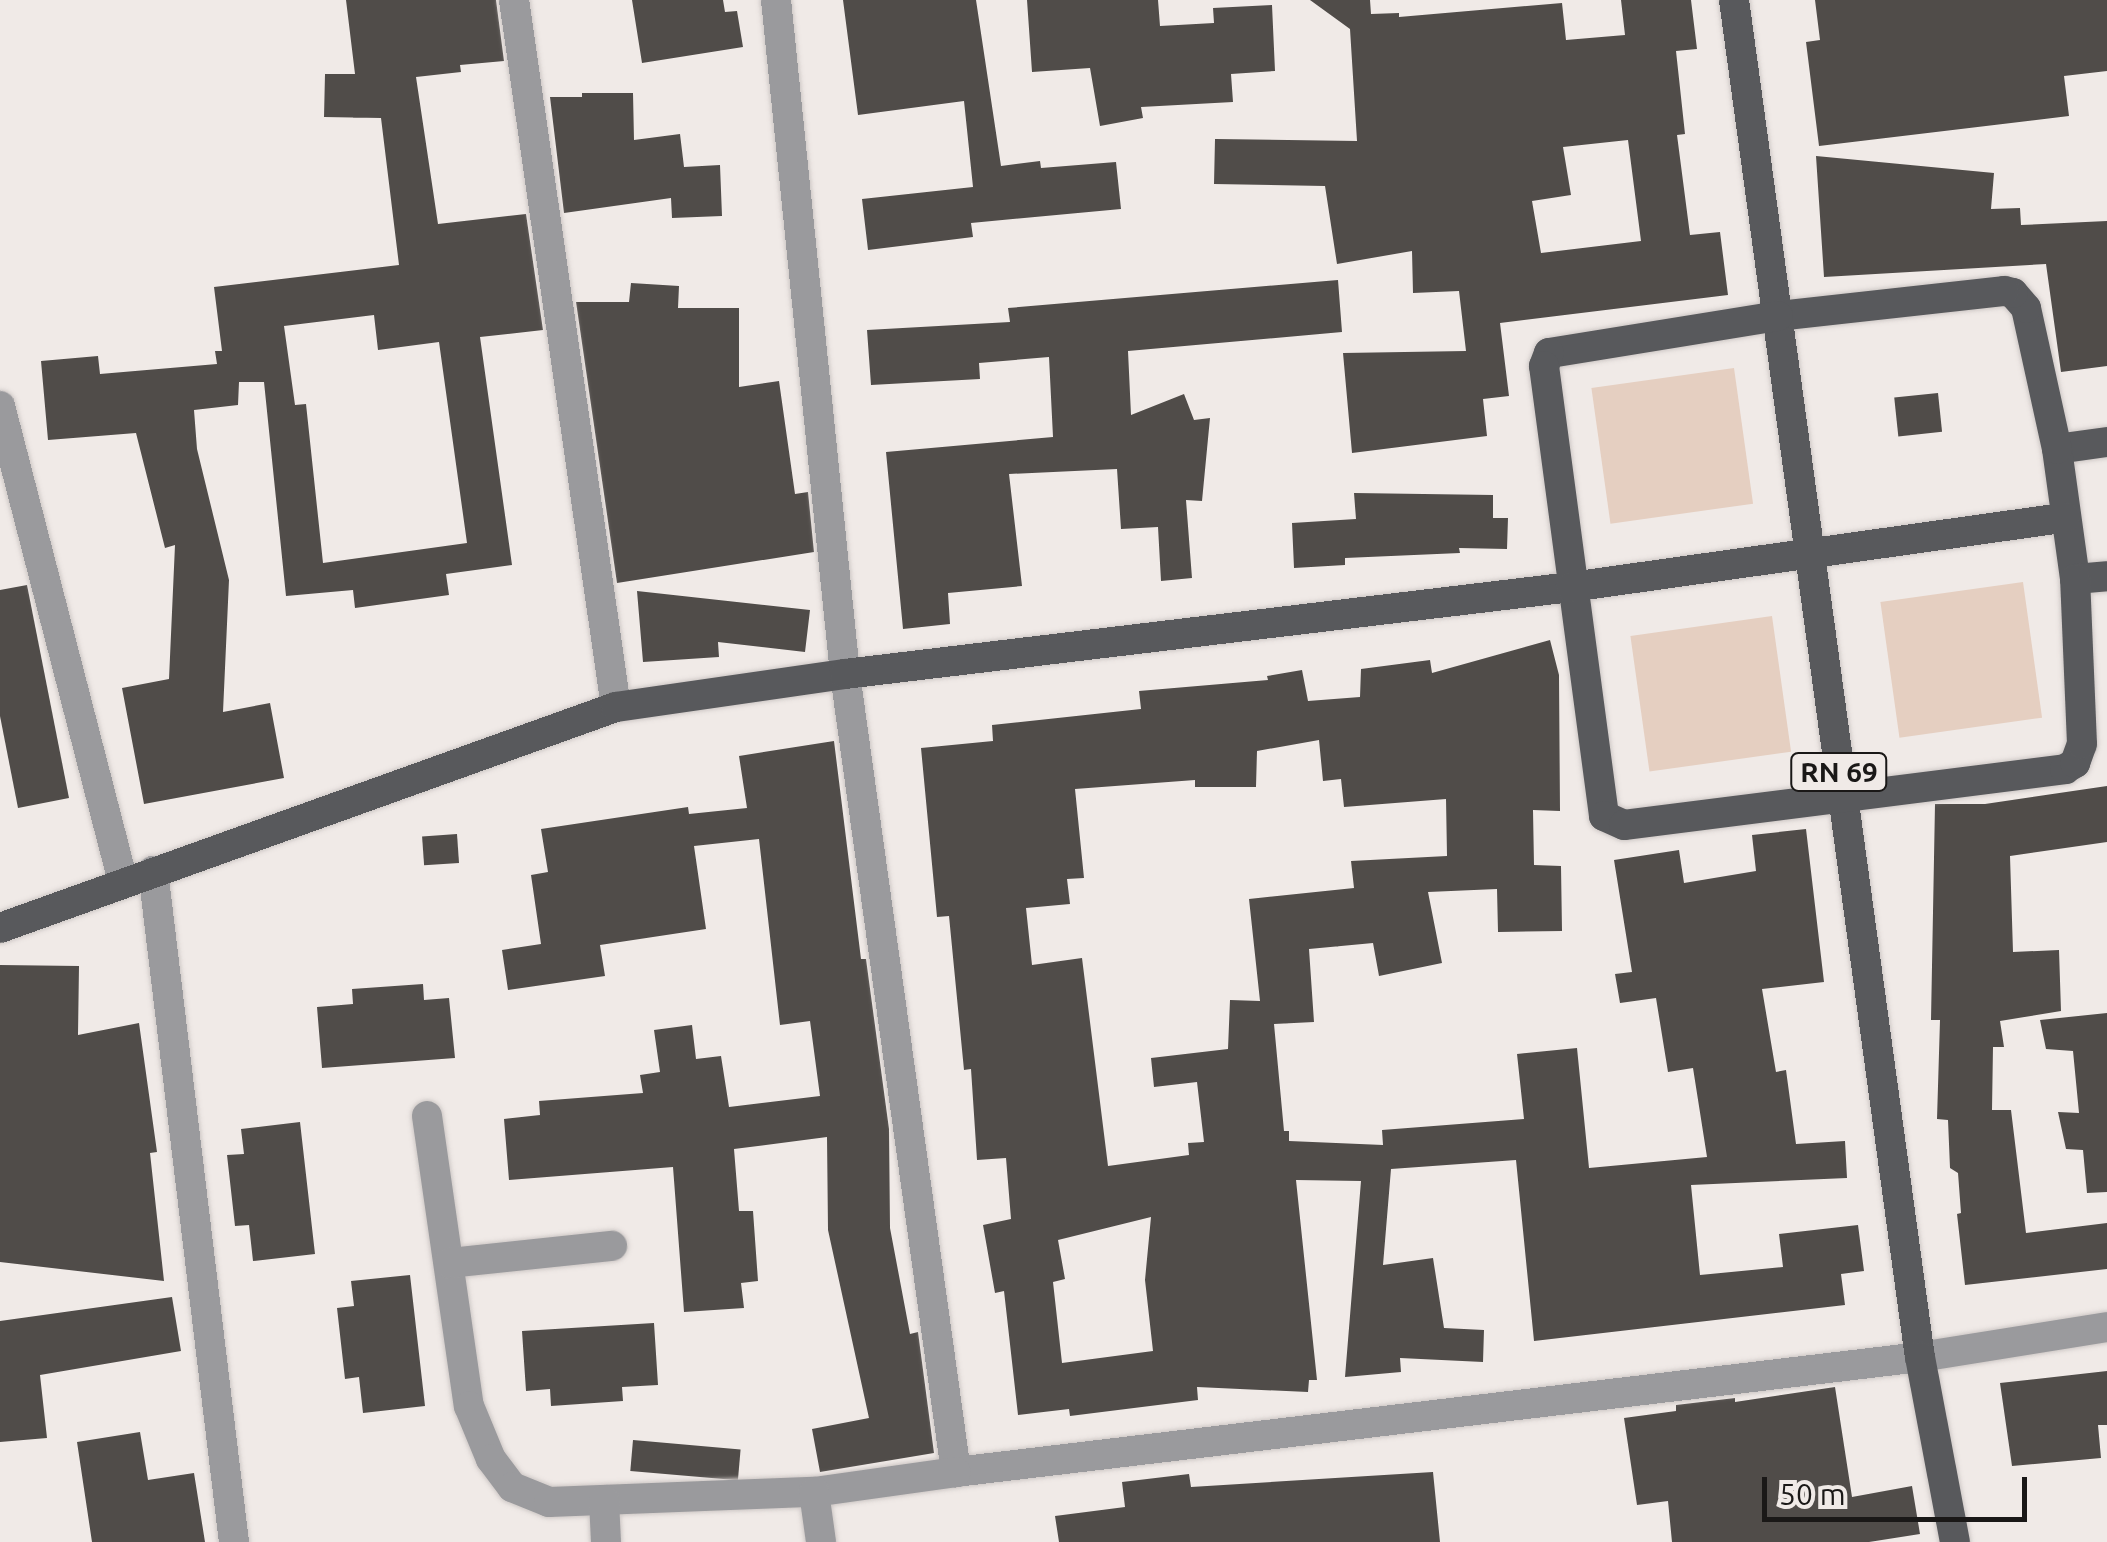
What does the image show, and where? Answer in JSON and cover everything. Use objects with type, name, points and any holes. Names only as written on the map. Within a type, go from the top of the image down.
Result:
[{"type":"main road","name":"RN 69","points":[[1734,0],[1920,1357],[1955,1542]]},
{"type":"main road","points":[[1994,290],[2013,293],[2026,308],[2057,449],[2076,579],[2082,744],[2074,764],[2065,769],[1612,824],[1600,807],[1546,356],[1555,350],[1778,316],[1994,290]]},
{"type":"main road","points":[[2057,449],[2107,442]]},
{"type":"main road","points":[[0,928],[616,707],[845,674],[1571,587],[2066,518]]},
{"type":"main road","points":[[2076,579],[2107,576]]},
{"type":"street","points":[[514,0],[616,707]]},
{"type":"street","points":[[776,0],[845,674],[956,1472]]},
{"type":"street","points":[[0,406],[123,882]]},
{"type":"street","points":[[153,871],[234,1542]]},
{"type":"street","points":[[427,1116],[468,1406],[491,1459],[512,1488],[549,1502],[814,1492],[1920,1357],[2107,1327]]},
{"type":"street","points":[[448,1263],[612,1246]]},
{"type":"street","points":[[814,1492],[821,1542]]},
{"type":"street","points":[[604,1500],[606,1542]]},
{"type":"shaded area","points":[[1734,368],[1753,504],[1610,524],[1591,388]]},
{"type":"shaded area","points":[[2023,582],[2042,718],[1899,738],[1880,602]]},
{"type":"shaded area","points":[[1772,616],[1791,752],[1649,772],[1630,636]]},
{"type":"building","points":[[346,0],[496,0],[504,61],[460,65],[461,72],[416,77],[438,224],[526,214],[543,330],[480,337],[512,565],[446,574],[449,595],[355,608],[353,590],[286,596],[264,382],[239,382],[238,405],[194,410],[197,449],[229,580],[223,712],[270,703],[284,778],[144,804],[122,688],[169,679],[175,545],[165,548],[136,433],[48,440],[41,361],[98,356],[100,374],[217,364],[215,351],[222,351],[214,287],[399,265],[381,118],[324,117],[325,74],[355,74]],"holes":[[[374,315],[378,350],[439,342],[467,543],[323,563],[306,404],[295,405],[284,326]]]},
{"type":"building","points":[[632,0],[723,0],[725,12],[737,11],[743,47],[642,63]]},
{"type":"building","points":[[843,0],[976,0],[1001,166],[1040,161],[1041,168],[1116,162],[1121,209],[971,223],[973,237],[868,250],[862,199],[973,187],[964,101],[858,115]]},
{"type":"building","points":[[1027,0],[1158,0],[1160,26],[1214,23],[1213,8],[1272,5],[1275,71],[1231,74],[1233,102],[1141,107],[1143,118],[1100,126],[1090,68],[1032,72]]},
{"type":"building","points":[[1310,0],[1370,0],[1371,14],[1399,13],[1399,17],[1562,3],[1566,40],[1625,35],[1621,0],[1691,0],[1697,49],[1676,51],[1685,134],[1677,135],[1690,235],[1720,232],[1728,295],[1500,323],[1509,396],[1483,399],[1487,436],[1352,453],[1343,353],[1466,351],[1459,291],[1413,293],[1412,251],[1337,264],[1325,186],[1214,184],[1215,139],[1357,141],[1350,29]],"holes":[[[1628,140],[1641,241],[1541,253],[1532,201],[1571,195],[1563,147]]]},
{"type":"building","points":[[1815,0],[2107,0],[2107,71],[2064,76],[2069,116],[1819,146],[1806,42],[1820,40]]},
{"type":"building","points":[[582,93],[633,93],[634,140],[680,134],[684,167],[720,165],[722,216],[672,218],[671,198],[564,213],[550,97],[582,97]]},
{"type":"building","points":[[1816,156],[1994,173],[1991,209],[2020,208],[2021,225],[2107,221],[2107,366],[2061,372],[2046,264],[1824,277]]},
{"type":"building","points":[[1338,280],[1342,332],[1128,351],[1131,415],[1184,394],[1194,420],[1210,418],[1202,501],[1186,500],[1192,578],[1161,581],[1158,527],[1121,529],[1117,469],[1009,474],[1022,586],[948,593],[950,624],[903,629],[886,452],[1053,437],[1049,357],[979,363],[980,379],[871,385],[867,330],[1010,322],[1008,308]]},
{"type":"building","points":[[631,283],[679,286],[678,308],[739,308],[739,387],[779,381],[795,494],[808,492],[814,552],[617,583],[576,302],[629,302]]},
{"type":"building","points":[[1938,393],[1942,432],[1898,436],[1894,398]]},
{"type":"building","points":[[1354,493],[1493,495],[1493,518],[1508,518],[1507,549],[1459,548],[1460,553],[1345,558],[1345,565],[1294,568],[1292,523],[1356,519]]},
{"type":"building","points":[[27,585],[69,798],[18,808],[0,716],[0,590]]},
{"type":"building","points":[[637,591],[810,610],[805,652],[718,642],[719,657],[643,662]]},
{"type":"building","points":[[1550,640],[1559,675],[1560,811],[1533,810],[1534,865],[1561,866],[1562,931],[1498,932],[1497,889],[1428,892],[1442,963],[1379,976],[1373,943],[1309,949],[1314,1022],[1274,1024],[1284,1131],[1289,1131],[1289,1141],[1383,1145],[1382,1130],[1524,1119],[1517,1054],[1577,1048],[1589,1168],[1707,1157],[1693,1068],[1668,1072],[1656,998],[1620,1003],[1615,974],[1632,972],[1614,860],[1679,850],[1684,883],[1756,871],[1752,835],[1806,829],[1824,982],[1762,989],[1776,1072],[1786,1070],[1796,1144],[1845,1141],[1847,1178],[1691,1185],[1700,1275],[1783,1267],[1779,1234],[1858,1225],[1864,1271],[1841,1274],[1845,1305],[1534,1341],[1516,1160],[1391,1169],[1383,1265],[1433,1258],[1444,1328],[1484,1330],[1483,1362],[1400,1358],[1401,1372],[1345,1377],[1361,1181],[1296,1180],[1317,1380],[1309,1380],[1308,1392],[1197,1387],[1198,1400],[1070,1416],[1069,1409],[1018,1415],[1004,1291],[995,1293],[983,1225],[1011,1219],[1006,1158],[977,1160],[971,1069],[964,1070],[949,916],[937,917],[921,748],[993,741],[992,725],[1141,709],[1139,691],[1268,680],[1267,676],[1302,670],[1308,701],[1360,697],[1361,669],[1430,660],[1432,673]],"holes":[[[1319,740],[1323,781],[1341,779],[1344,807],[1446,799],[1447,856],[1351,861],[1354,888],[1249,899],[1260,1001],[1230,1000],[1228,1049],[1151,1058],[1154,1087],[1197,1082],[1204,1142],[1188,1143],[1189,1155],[1108,1166],[1082,958],[1032,965],[1026,908],[1070,904],[1067,879],[1084,878],[1075,789],[1195,780],[1195,787],[1256,787],[1257,751]],[[1151,1217],[1145,1280],[1153,1351],[1062,1363],[1053,1282],[1065,1279],[1058,1240]]]},
{"type":"building","points":[[834,741],[861,959],[866,959],[889,1129],[890,1228],[910,1334],[918,1332],[934,1453],[820,1472],[812,1429],[869,1418],[828,1230],[827,1137],[734,1149],[739,1211],[753,1211],[758,1281],[741,1283],[744,1308],[684,1312],[673,1167],[509,1180],[504,1119],[540,1115],[539,1101],[643,1093],[640,1075],[660,1072],[654,1030],[692,1025],[696,1059],[721,1056],[729,1107],[820,1096],[810,1021],[780,1025],[759,839],[694,846],[706,929],[600,945],[605,976],[508,990],[502,950],[541,944],[531,875],[548,872],[541,829],[688,807],[689,814],[747,808],[739,756]]},
{"type":"building","points":[[2107,786],[2107,842],[2010,856],[2013,952],[2059,950],[2061,1011],[2000,1021],[2004,1047],[1993,1047],[1992,1110],[2011,1110],[2026,1233],[2107,1223],[2107,1269],[1965,1285],[1957,1214],[1961,1213],[1958,1173],[1950,1168],[1948,1120],[1937,1119],[1940,1020],[1931,1020],[1935,804],[1985,804]]},
{"type":"building","points":[[457,834],[459,863],[424,865],[422,836]]},
{"type":"building","points":[[0,965],[79,966],[78,1035],[139,1023],[157,1152],[150,1153],[164,1281],[0,1262]]},
{"type":"building","points":[[423,984],[424,1000],[449,998],[455,1058],[322,1068],[317,1007],[353,1004],[352,989]]},
{"type":"building","points":[[2107,1013],[2107,1192],[2087,1193],[2083,1150],[2066,1149],[2058,1112],[2079,1113],[2073,1051],[2046,1049],[2040,1020]]},
{"type":"building","points":[[300,1122],[315,1254],[253,1261],[249,1225],[235,1226],[227,1155],[244,1154],[241,1129]]},
{"type":"building","points":[[410,1275],[425,1406],[363,1413],[359,1377],[345,1379],[337,1308],[354,1306],[351,1281]]},
{"type":"building","points":[[172,1297],[181,1351],[40,1375],[47,1438],[0,1442],[0,1321]]},
{"type":"building","points":[[654,1323],[658,1385],[622,1387],[623,1401],[551,1406],[550,1389],[526,1391],[522,1331]]},
{"type":"building","points":[[2107,1371],[2107,1425],[2098,1425],[2101,1458],[2012,1466],[2000,1383]]},
{"type":"building","points":[[1835,1387],[1852,1497],[1912,1486],[1920,1534],[1869,1542],[1672,1542],[1668,1501],[1637,1505],[1624,1418],[1676,1411],[1676,1405],[1735,1398],[1735,1402]]},
{"type":"building","points":[[140,1432],[148,1480],[194,1473],[205,1542],[92,1542],[77,1442]]},
{"type":"building","points":[[633,1440],[741,1449],[738,1480],[630,1471]]},
{"type":"building","points":[[1433,1472],[1440,1542],[1059,1542],[1055,1516],[1125,1507],[1122,1482],[1189,1474],[1191,1487]]}]
